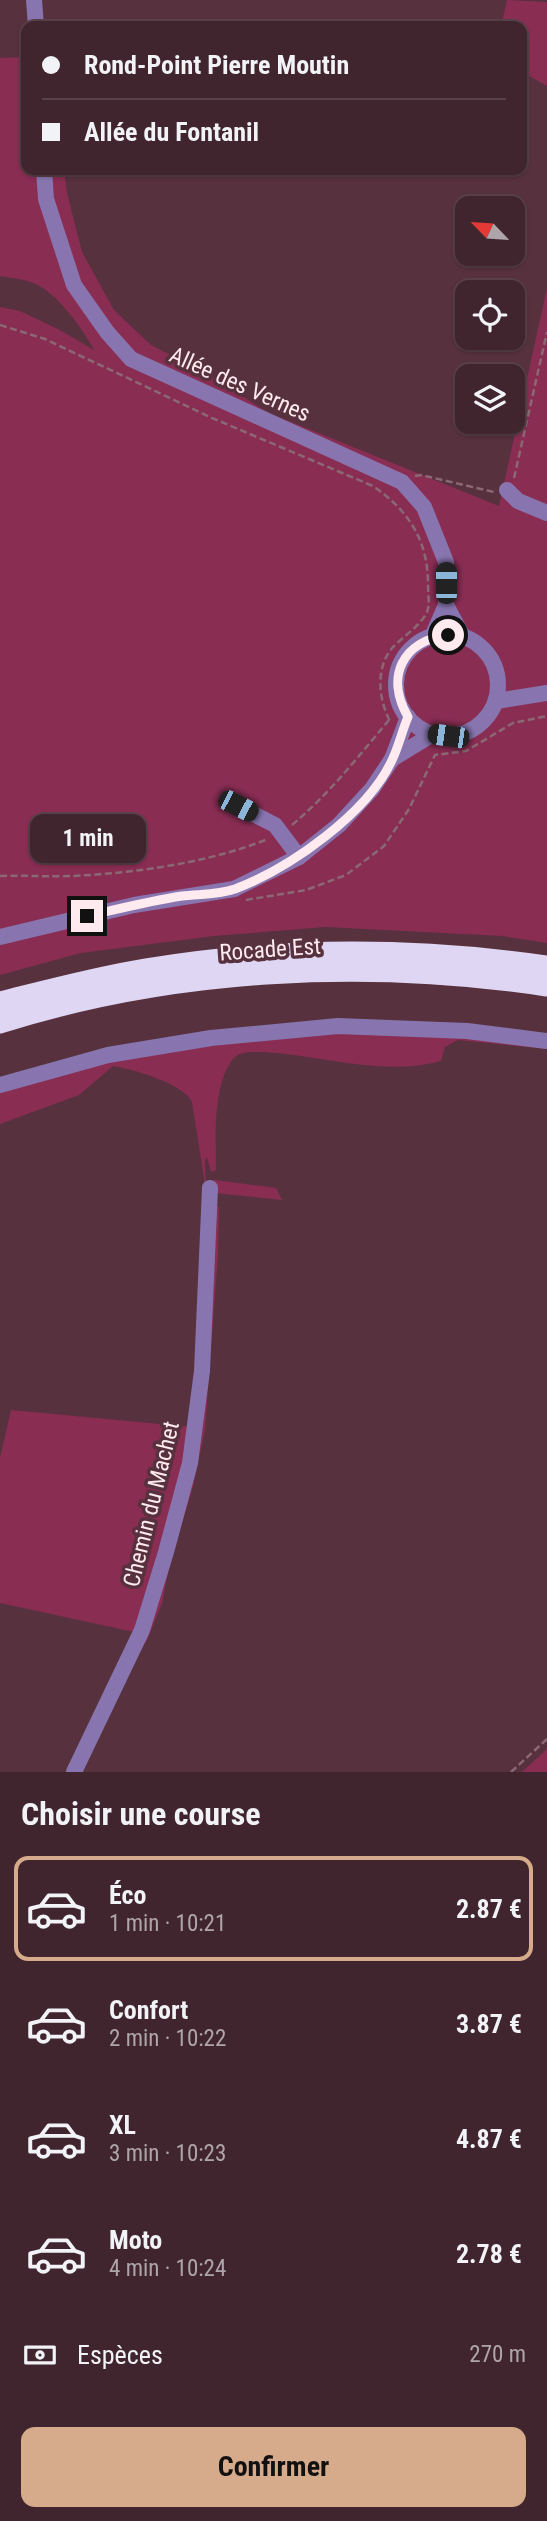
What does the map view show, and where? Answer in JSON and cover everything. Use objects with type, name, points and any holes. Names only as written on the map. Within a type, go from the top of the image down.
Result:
[{"type":"highway","name":"Rocade Est","points":[[0,1002],[74,983],[143,970],[273,954],[341,951],[414,953],[547,966]]},
{"type":"highway","name":"Rocade Est","points":[[0,1023],[48,1009],[146,989],[272,974],[413,972],[472,976],[547,986]]},
{"type":"street","points":[[34,0],[36,21]]},
{"type":"street","name":"Allée des Vernes","points":[[44,175],[46,200],[74,285],[107,332],[131,359],[402,482],[424,507],[446,562],[446,605],[432,637]]},
{"type":"street","points":[[507,490],[518,500],[547,513]]},
{"type":"street","name":"Allée des Vernes","points":[[446,605],[463,637]]},
{"type":"street","points":[[432,637],[463,637],[476,643],[494,665],[498,679],[496,701],[483,721],[464,734],[433,734],[419,728],[408,717],[400,703],[397,687],[399,671],[412,650],[432,637]]},
{"type":"street","points":[[498,679],[539,695]]},
{"type":"street","points":[[496,701],[539,695]]},
{"type":"street","points":[[0,937],[134,905],[234,889],[299,857],[339,825],[372,789],[393,759],[408,717]]},
{"type":"street","points":[[393,759],[433,734]]},
{"type":"street","points":[[238,806],[275,824],[299,857]]},
{"type":"street","points":[[0,1085],[108,1055],[211,1038],[338,1026],[467,1031],[547,1041]]},
{"type":"street","name":"Chemin du Machet","points":[[74,1772],[142,1630],[190,1463],[202,1371],[210,1188]]},
{"type":"path","points":[[0,325],[44,340],[201,413],[373,486],[395,501],[421,540],[428,572],[428,610],[394,646],[383,665],[380,683],[383,706],[389,720],[401,733]]},
{"type":"path","points":[[402,482],[421,475],[496,492],[507,490],[513,479],[547,332]]},
{"type":"path","points":[[417,746],[435,755],[466,751],[513,723],[547,716]]},
{"type":"path","points":[[0,876],[71,876],[134,870],[234,852],[282,833],[312,808],[389,720]]},
{"type":"path","points":[[246,900],[306,890],[346,875],[384,846],[409,808],[435,755]]},
{"type":"path","points":[[511,1772],[547,1739]]},
{"type":"shaded area","points":[[507,0],[547,2],[547,86],[527,75],[527,21],[502,21]]},
{"type":"shaded area","points":[[21,57],[21,175],[65,175],[82,252],[114,310],[151,345],[212,377],[269,413],[499,506],[515,434],[525,434],[525,388],[547,288],[547,943],[502,936],[326,927],[214,936],[81,953],[0,975],[0,307],[20,311],[94,350],[76,322],[51,294],[29,282],[0,276],[0,58]]},
{"type":"shaded area","points":[[352,1031],[547,1044],[547,1049],[458,1040],[445,1047],[441,1061],[397,1067],[263,1052],[242,1053],[233,1059],[221,1083],[218,1098],[216,1170],[211,1172],[207,1157],[205,1161],[206,1193],[191,1448],[134,1632],[0,1603],[0,1458],[11,1410],[192,1427],[204,1178],[192,1102],[187,1095],[169,1083],[113,1066],[79,1095],[0,1124],[0,1087],[125,1055]]},
{"type":"shaded area","points":[[212,1181],[276,1188],[282,1200],[214,1193]]},
{"type":"shaded area","points":[[213,1205],[219,1207],[218,1255],[205,1430],[193,1487],[170,1563],[162,1603],[139,1653],[189,1481]]},
{"type":"shaded area","points":[[547,1749],[547,1772],[522,1772]]},
{"type":"route","points":[[87,916],[181,896],[213,894],[234,889],[299,857],[339,825],[372,789],[393,759],[408,717],[400,703],[397,687],[399,671],[406,656],[417,644],[432,637],[448,635]]}]
